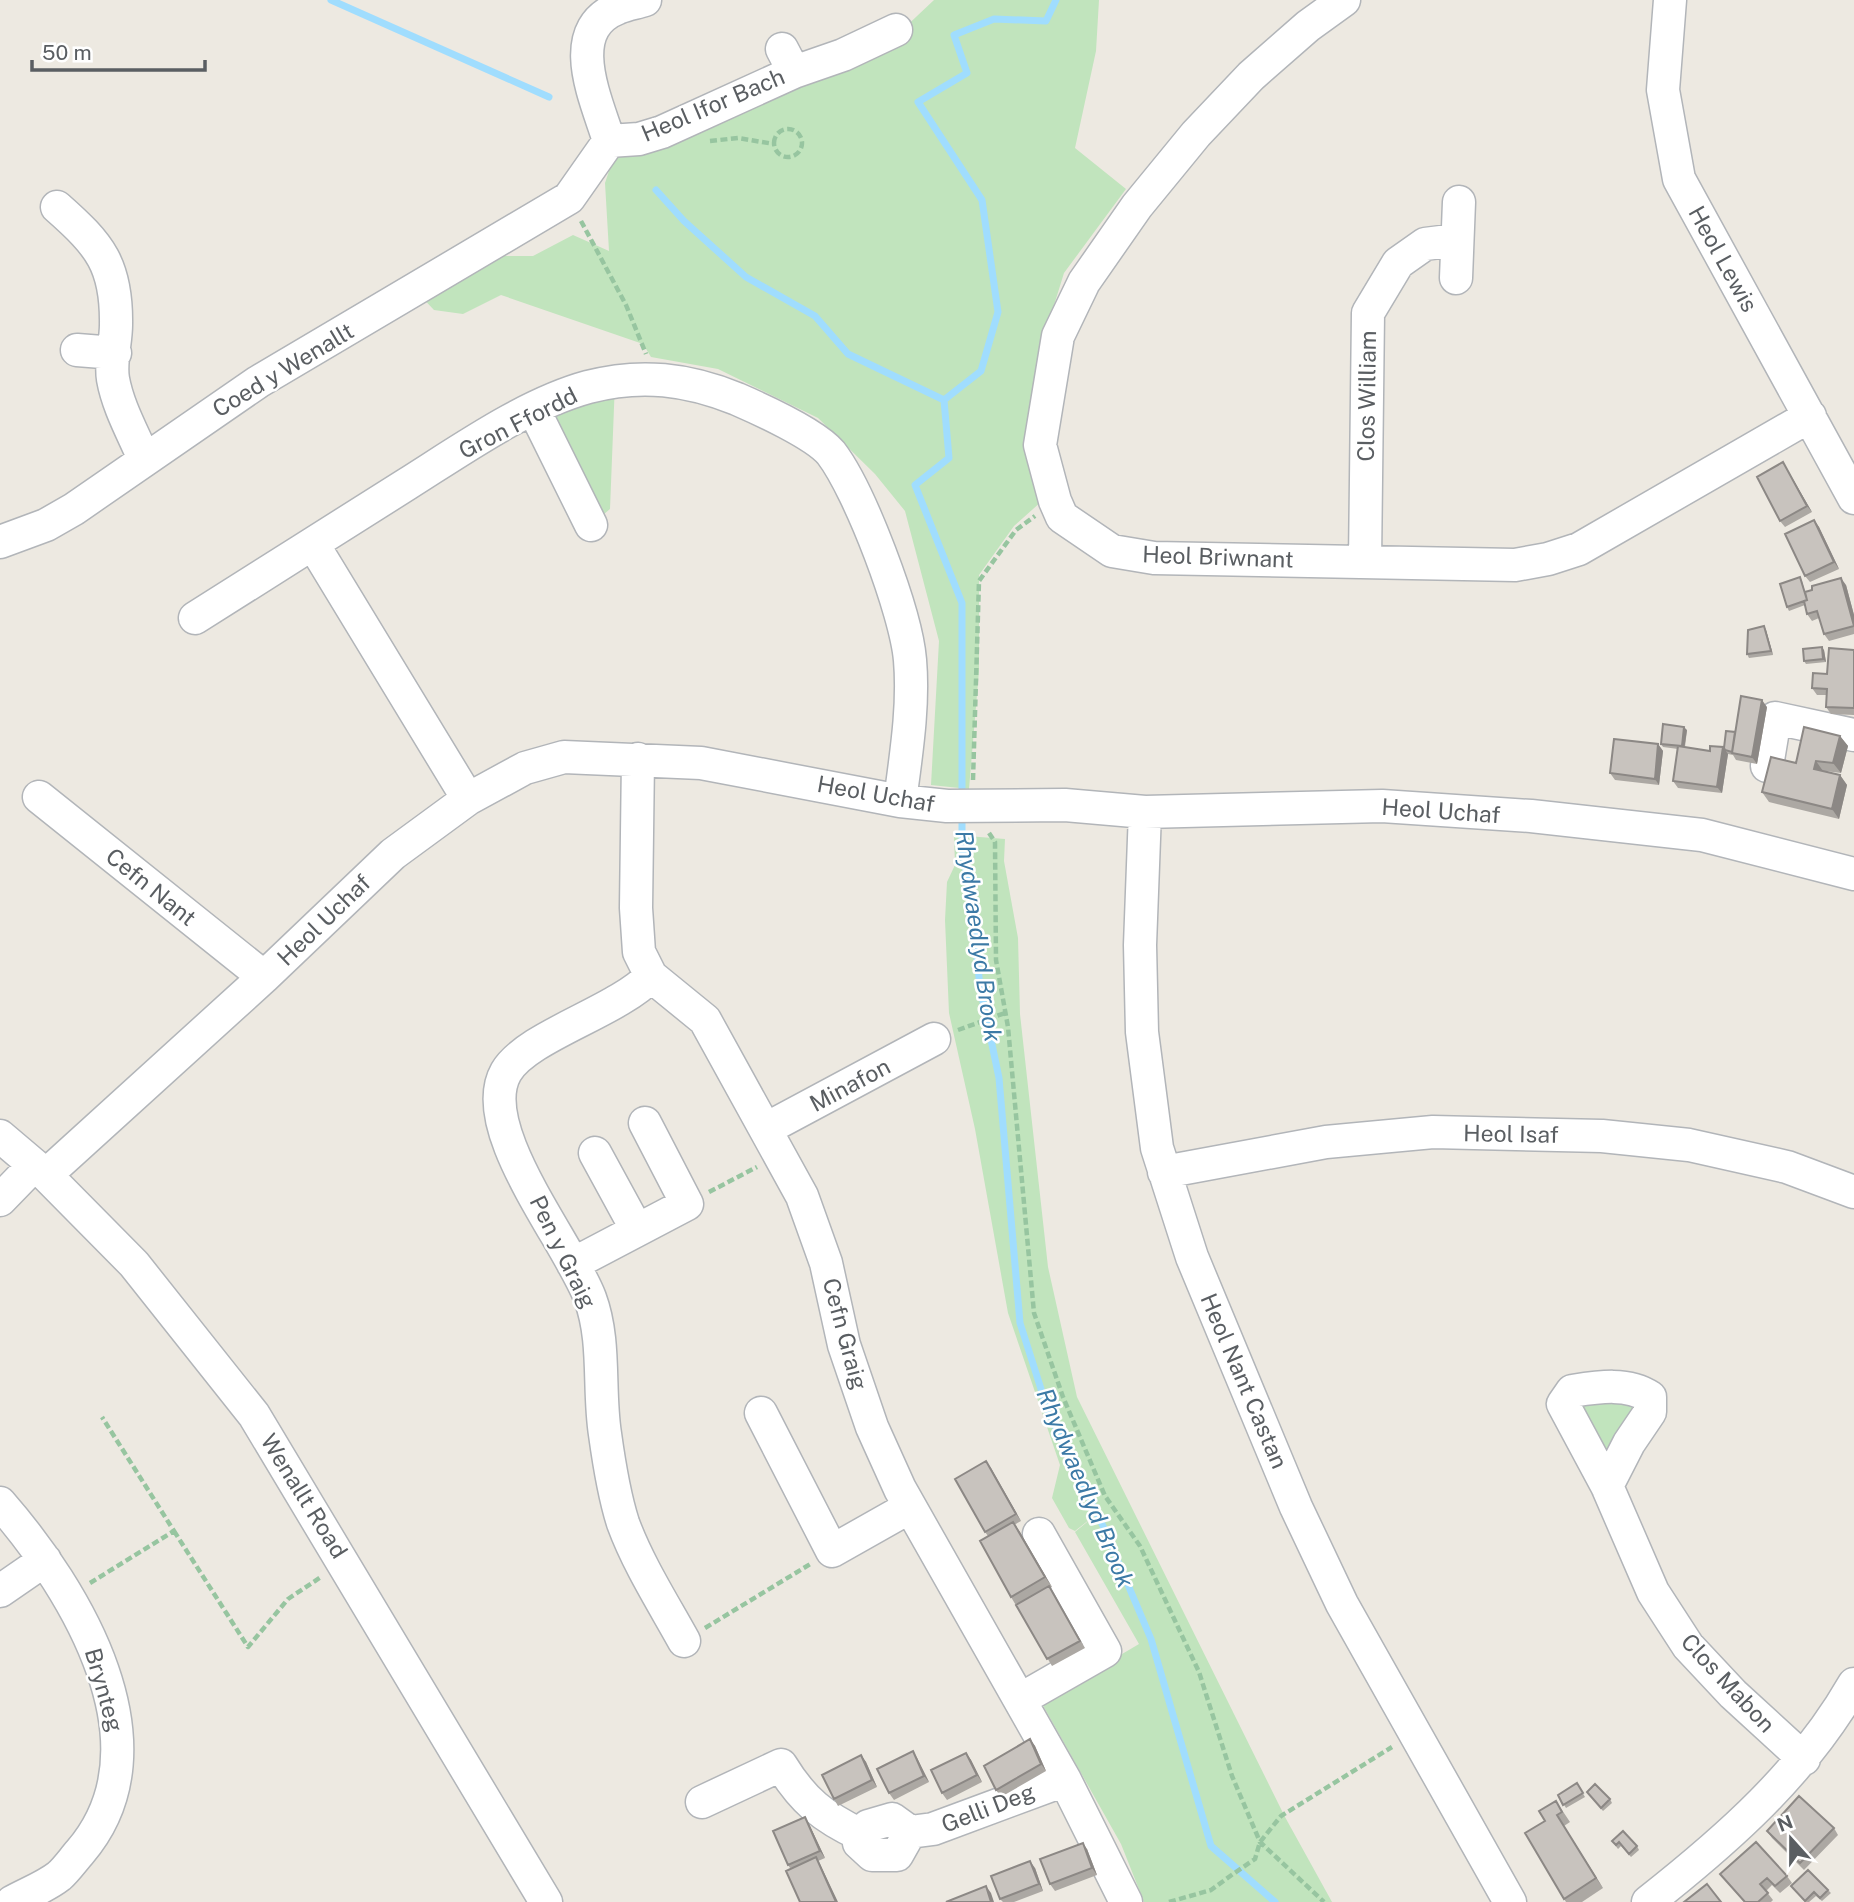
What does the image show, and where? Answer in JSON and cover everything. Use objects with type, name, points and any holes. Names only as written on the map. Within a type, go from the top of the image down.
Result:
[{"type":"street","points":[[569,198],[609,141],[586,57],[587,41],[605,16],[617,8],[645,0]]},
{"type":"street","name":"Heol Briwnant","points":[[1344,0],[1308,26],[1251,76],[1196,134],[1137,206],[1084,282],[1058,335],[1040,445],[1062,517],[1112,551],[1154,558],[1515,565],[1548,559],[1579,549],[1810,416]]},
{"type":"street","name":"Heol Lewis","points":[[1670,0],[1663,90],[1679,179],[1854,498]]},
{"type":"street","name":"Heol Ifor Bach","points":[[609,141],[639,139],[677,125],[788,60],[842,55],[896,30]]},
{"type":"street","name":"Coed y Wenallt","points":[[0,542],[46,525],[74,509],[258,382],[569,198]]},
{"type":"street","points":[[1456,278],[1459,202]]},
{"type":"street","points":[[57,207],[90,236],[105,257],[114,281],[113,376],[119,402],[144,459]]},
{"type":"street","name":"Clos William","points":[[1366,562],[1368,313],[1398,263],[1425,243],[1457,240]]},
{"type":"street","points":[[77,350],[114,353]]},
{"type":"street","name":"Gron Ffordd","points":[[195,618],[455,454],[534,410],[590,387],[657,379],[699,383],[771,413],[830,451],[863,511],[899,608],[910,659],[909,726],[900,801]]},
{"type":"street","points":[[534,410],[591,525]]},
{"type":"street","points":[[313,544],[468,799]]},
{"type":"street","points":[[1766,766],[1775,718],[1854,735]]},
{"type":"street","name":"Heol Uchaf","points":[[40,1170],[264,977],[393,854],[468,799],[525,768],[564,757],[701,763],[900,801],[960,806],[1065,805],[1145,812],[1382,806],[1531,816],[1702,835],[1854,874]]},
{"type":"street","name":"Cefn Graig","points":[[638,759],[636,908],[639,952],[651,976],[705,1020],[802,1196],[826,1263],[844,1345],[872,1427],[910,1507],[1021,1699],[1126,1902]]},
{"type":"street","name":"Cefn Nant","points":[[39,797],[264,977]]},
{"type":"street","name":"Heol Nant Castan","points":[[1145,812],[1140,946],[1142,1032],[1152,1115],[1164,1172],[1192,1257],[1296,1507],[1342,1604],[1510,1902]]},
{"type":"street","name":"Pen y Graig","points":[[651,976],[637,991],[537,1045],[507,1070],[497,1096],[499,1119],[512,1149],[590,1297],[599,1334],[605,1433],[624,1523],[646,1573],[684,1641]]},
{"type":"street","name":"Minafon","points":[[772,1142],[934,1039]]},
{"type":"street","points":[[573,1264],[687,1204],[645,1124]]},
{"type":"street","name":"Heol Isaf","points":[[1164,1172],[1326,1142],[1433,1132],[1602,1136],[1689,1145],[1787,1167],[1854,1192]]},
{"type":"street","name":"Wenallt Road","points":[[0,1136],[40,1170],[134,1264],[200,1343],[254,1415],[345,1562],[546,1902]]},
{"type":"street","points":[[595,1153],[637,1230]]},
{"type":"street","points":[[0,1200],[40,1170]]},
{"type":"street","points":[[761,1413],[832,1551],[910,1507]]},
{"type":"street","name":"Clos Mabon","points":[[1607,1486],[1653,1592],[1688,1646],[1733,1694],[1804,1759]]},
{"type":"street","name":"Brynteg","points":[[0,1503],[30,1537],[69,1597],[91,1642],[112,1702],[119,1748],[113,1791],[96,1832],[59,1876],[12,1902]]},
{"type":"street","points":[[1021,1699],[1105,1651],[1039,1534]]},
{"type":"street","points":[[0,1591],[44,1560]]},
{"type":"street","points":[[1648,1902],[1739,1825],[1804,1759],[1835,1717],[1854,1684]]},
{"type":"street","name":"Gelli Deg","points":[[702,1802],[781,1765],[797,1791],[829,1820],[861,1835],[868,1826],[892,1819],[910,1832],[933,1829],[1065,1780]]},
{"type":"path","points":[[677,125],[688,138],[698,142],[738,138],[774,144]]},
{"type":"path","points":[[789,130],[798,133],[802,141],[797,154],[789,157],[777,152],[774,144],[781,132],[789,130]]},
{"type":"path","points":[[569,198],[626,305],[657,379]]},
{"type":"path","points":[[1055,501],[1017,530],[979,580],[960,806],[995,842],[996,960],[1006,1013],[1034,1313],[1063,1397],[1101,1488],[1140,1546],[1199,1672],[1231,1776],[1260,1842],[1324,1902]]},
{"type":"path","points":[[934,1039],[1006,1013]]},
{"type":"path","points":[[687,1204],[772,1142]]},
{"type":"path","points":[[102,1417],[248,1647],[288,1599],[345,1562]]},
{"type":"path","points":[[69,1597],[174,1531]]},
{"type":"path","points":[[684,1641],[832,1551]]},
{"type":"path","points":[[1169,1902],[1210,1890],[1234,1874],[1252,1861],[1260,1842],[1281,1816],[1414,1734]]},
{"type":"green space","points":[[934,0],[1099,0],[1096,51],[1075,148],[1126,189],[1064,273],[1037,360],[1029,420],[1042,501],[1014,526],[979,575],[979,671],[969,789],[931,785],[939,641],[905,511],[875,474],[818,418],[718,369],[651,357],[643,344],[501,295],[463,314],[434,310],[415,290],[498,256],[533,256],[573,235],[609,251],[605,183],[613,159],[609,141],[899,33]]},
{"type":"green space","points":[[615,382],[610,509],[591,525],[534,410]]},
{"type":"green space","points":[[954,835],[1005,839],[1004,861],[1018,938],[1020,1014],[1048,1267],[1077,1397],[1285,1817],[1332,1902],[1144,1902],[1121,1844],[1041,1702],[1139,1644],[1075,1532],[1104,1508],[1075,1531],[1069,1528],[1052,1498],[1060,1465],[1008,1313],[975,1129],[949,1013],[945,920],[947,882],[955,865]]},
{"type":"green space","points":[[1572,1391],[1650,1397],[1607,1486]]},
{"type":"building","points":[[1783,462],[1807,506],[1780,521],[1757,477]]},
{"type":"building","points":[[1814,520],[1834,562],[1805,576],[1785,534]]},
{"type":"building","points":[[1800,577],[1807,600],[1787,607],[1780,584]]},
{"type":"building","points":[[1841,578],[1854,626],[1824,634],[1817,611],[1807,614],[1805,592],[1812,590],[1812,586]]},
{"type":"building","points":[[1764,626],[1771,651],[1747,654],[1748,630]]},
{"type":"building","points":[[1822,647],[1823,659],[1804,661],[1803,649]]},
{"type":"building","points":[[1829,648],[1854,650],[1854,708],[1826,707],[1827,689],[1812,688],[1813,673],[1827,674]]},
{"type":"building","points":[[1741,696],[1762,700],[1752,757],[1732,753]]},
{"type":"building","points":[[1663,724],[1684,727],[1682,746],[1661,744]]},
{"type":"building","points":[[1804,727],[1840,736],[1833,763],[1816,761],[1814,769],[1840,775],[1832,809],[1762,792],[1771,757],[1796,763]]},
{"type":"building","points":[[1726,731],[1735,732],[1732,752],[1724,748]]},
{"type":"building","points":[[1614,739],[1658,744],[1655,779],[1610,773]]},
{"type":"building","points":[[1678,746],[1710,751],[1710,746],[1723,747],[1717,787],[1673,781]]},
{"type":"building","points":[[986,1461],[1016,1514],[985,1532],[955,1479]]},
{"type":"building","points":[[1013,1522],[1045,1577],[1011,1597],[980,1541]]},
{"type":"building","points":[[1049,1586],[1080,1641],[1047,1659],[1016,1605]]},
{"type":"building","points":[[1030,1739],[1041,1764],[996,1790],[984,1766]]},
{"type":"building","points":[[913,1751],[924,1776],[889,1793],[877,1769]]},
{"type":"building","points":[[966,1753],[977,1775],[942,1793],[931,1770]]},
{"type":"building","points":[[861,1755],[872,1780],[834,1799],[822,1775]]},
{"type":"building","points":[[1577,1783],[1583,1793],[1563,1805],[1558,1795]]},
{"type":"building","points":[[1595,1784],[1610,1799],[1601,1808],[1587,1792]]},
{"type":"building","points":[[1799,1796],[1834,1828],[1800,1863],[1767,1831]]},
{"type":"building","points":[[1556,1801],[1562,1812],[1557,1815],[1596,1878],[1564,1899],[1525,1833],[1545,1821],[1539,1811]]},
{"type":"building","points":[[805,1817],[820,1851],[788,1865],[773,1831]]},
{"type":"building","points":[[1623,1831],[1637,1846],[1629,1854],[1619,1842],[1616,1845],[1612,1841]]},
{"type":"building","points":[[1756,1842],[1787,1876],[1775,1886],[1767,1878],[1760,1884],[1768,1893],[1758,1902],[1745,1902],[1720,1874]]},
{"type":"building","points":[[1083,1843],[1092,1868],[1050,1884],[1040,1859]]},
{"type":"building","points":[[816,1857],[836,1902],[800,1902],[786,1871]]},
{"type":"building","points":[[1030,1861],[1039,1884],[1000,1899],[991,1876]]},
{"type":"building","points":[[1808,1870],[1828,1890],[1820,1898],[1814,1892],[1805,1901],[1791,1886]]},
{"type":"building","points":[[1707,1884],[1721,1902],[1684,1902]]},
{"type":"building","points":[[986,1886],[991,1902],[946,1902]]},
{"type":"waterway","points":[[331,0],[549,97]]},
{"type":"waterway","name":"Rhydwaedlyd Brook","points":[[962,797],[962,603],[915,485],[949,458],[944,400],[981,371],[998,312],[982,200],[918,102],[967,73],[954,35],[994,19],[1046,21],[1056,0]]},
{"type":"waterway","points":[[656,190],[684,221],[746,277],[815,316],[848,354],[944,400]]},
{"type":"waterway","name":"Rhydwaedlyd Brook","points":[[962,813],[962,849],[972,908],[980,987],[999,1078],[1020,1323],[1049,1414],[1103,1526],[1151,1639],[1211,1846],[1275,1902]]}]
